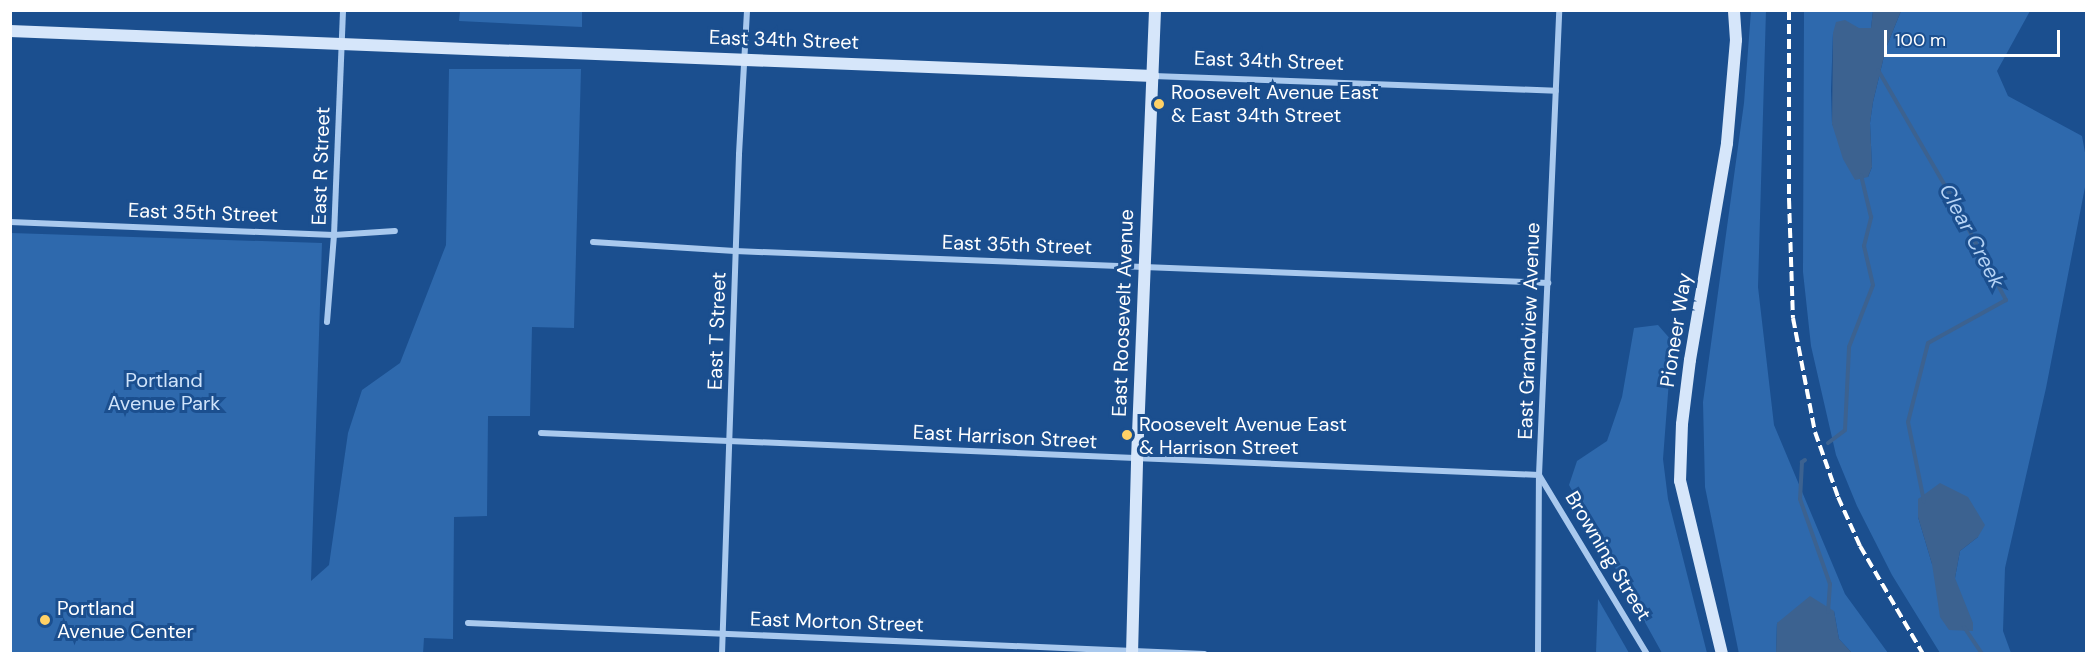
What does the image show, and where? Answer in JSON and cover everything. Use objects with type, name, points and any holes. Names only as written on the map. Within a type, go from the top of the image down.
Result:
[{"type":"street","name":"East R Street","points":[[327,322],[334,235],[343,10]]},
{"type":"street","name":"East T Street","points":[[722,654],[735,251],[747,10]]},
{"type":"street","name":"East Roosevelt Avenue","points":[[1132,652],[1137,459],[1155,10]]},
{"type":"street","name":"East Grandview Avenue","points":[[1538,654],[1539,475],[1559,10]]},
{"type":"street","name":"Pioneer Way","points":[[1722,654],[1680,481],[1682,424],[1690,360],[1727,143],[1736,40],[1734,10]]},
{"type":"street","name":"East 34th Street","points":[[10,30],[1556,91]]},
{"type":"street","name":"East 35th Street","points":[[10,222],[334,235],[394,231]]},
{"type":"street","name":"East 35th Street","points":[[593,242],[735,251],[1548,283]]},
{"type":"street","name":"East Harrison Street","points":[[541,432],[1539,475]]},
{"type":"street","name":"Browning Street","points":[[1539,475],[1647,654]]},
{"type":"street","name":"East Morton Street","points":[[468,622],[1204,654]]},
{"type":"green space","points":[[1766,10],[1758,287],[1774,425],[1845,594],[1888,653],[1852,653],[1839,639],[1834,611],[1777,623],[1776,653],[1739,654],[1705,487],[1703,402],[1744,103],[1751,11]]},
{"type":"green space","points":[[460,11],[582,11],[582,27],[459,21]]},
{"type":"green space","points":[[1804,11],[1873,11],[1871,28],[1833,33],[1831,90],[1832,124],[1868,177],[1872,167],[1870,123],[1873,102],[1886,48],[1901,11],[2030,11],[1997,71],[2008,96],[2082,136],[2086,158],[2086,182],[2046,388],[2005,568],[2003,631],[2011,653],[1940,653],[1892,575],[1857,506],[1836,455],[1811,346],[1803,272]],"holes":[[[1918,517],[1978,537],[1960,551],[1955,578],[1932,564]]]},
{"type":"green space","name":"Portland Avenue Park","points":[[449,69],[581,69],[574,328],[532,327],[530,416],[488,416],[487,516],[454,517],[453,639],[424,638],[423,654],[11,653],[11,233],[322,243],[311,581],[329,565],[348,433],[362,390],[400,363],[446,245]]},
{"type":"green space","points":[[1658,325],[1672,341],[1663,459],[1668,499],[1707,653],[1662,653],[1569,485],[1577,461],[1607,441],[1622,397],[1634,328]]},
{"type":"green space","points":[[1598,599],[1629,653],[1596,653]]},
{"type":"shaded area","points":[[1873,11],[1901,11],[1886,48],[1873,102],[1870,123],[1872,167],[1868,177],[1855,180],[1843,159],[1832,124],[1833,33],[1836,22],[1845,20],[1859,28],[1871,28]]},
{"type":"shaded area","points":[[1940,483],[1968,497],[1985,525],[1978,537],[1960,551],[1955,578],[1973,623],[1973,631],[1949,630],[1940,617],[1932,564],[1918,517],[1918,499]]},
{"type":"shaded area","points":[[1810,596],[1834,611],[1839,639],[1852,653],[1776,653],[1777,623]]},
{"type":"waterway","name":"Clear Creek","points":[[1878,70],[1950,194],[2006,300],[1928,343],[1908,422],[1924,501]]},
{"type":"waterway","points":[[1828,443],[1845,430],[1849,347],[1873,285],[1864,246],[1871,217],[1861,175]]},
{"type":"waterway","points":[[1805,460],[1802,462],[1800,499],[1830,584],[1828,612]]},
{"type":"waterway","name":"Clear Creek","points":[[1964,627],[1982,654]]},
{"type":"railway","points":[[1789,10],[1789,199],[1793,318],[1815,432],[1838,497],[1860,546],[1923,654]]},
{"type":"place","name":"Roosevelt Avenue East & East 34th Street","points":[[1159,104]]},
{"type":"place","name":"Roosevelt Avenue East & Harrison Street","points":[[1127,435]]},
{"type":"place","name":"Portland Avenue Center","points":[[45,620]]}]
